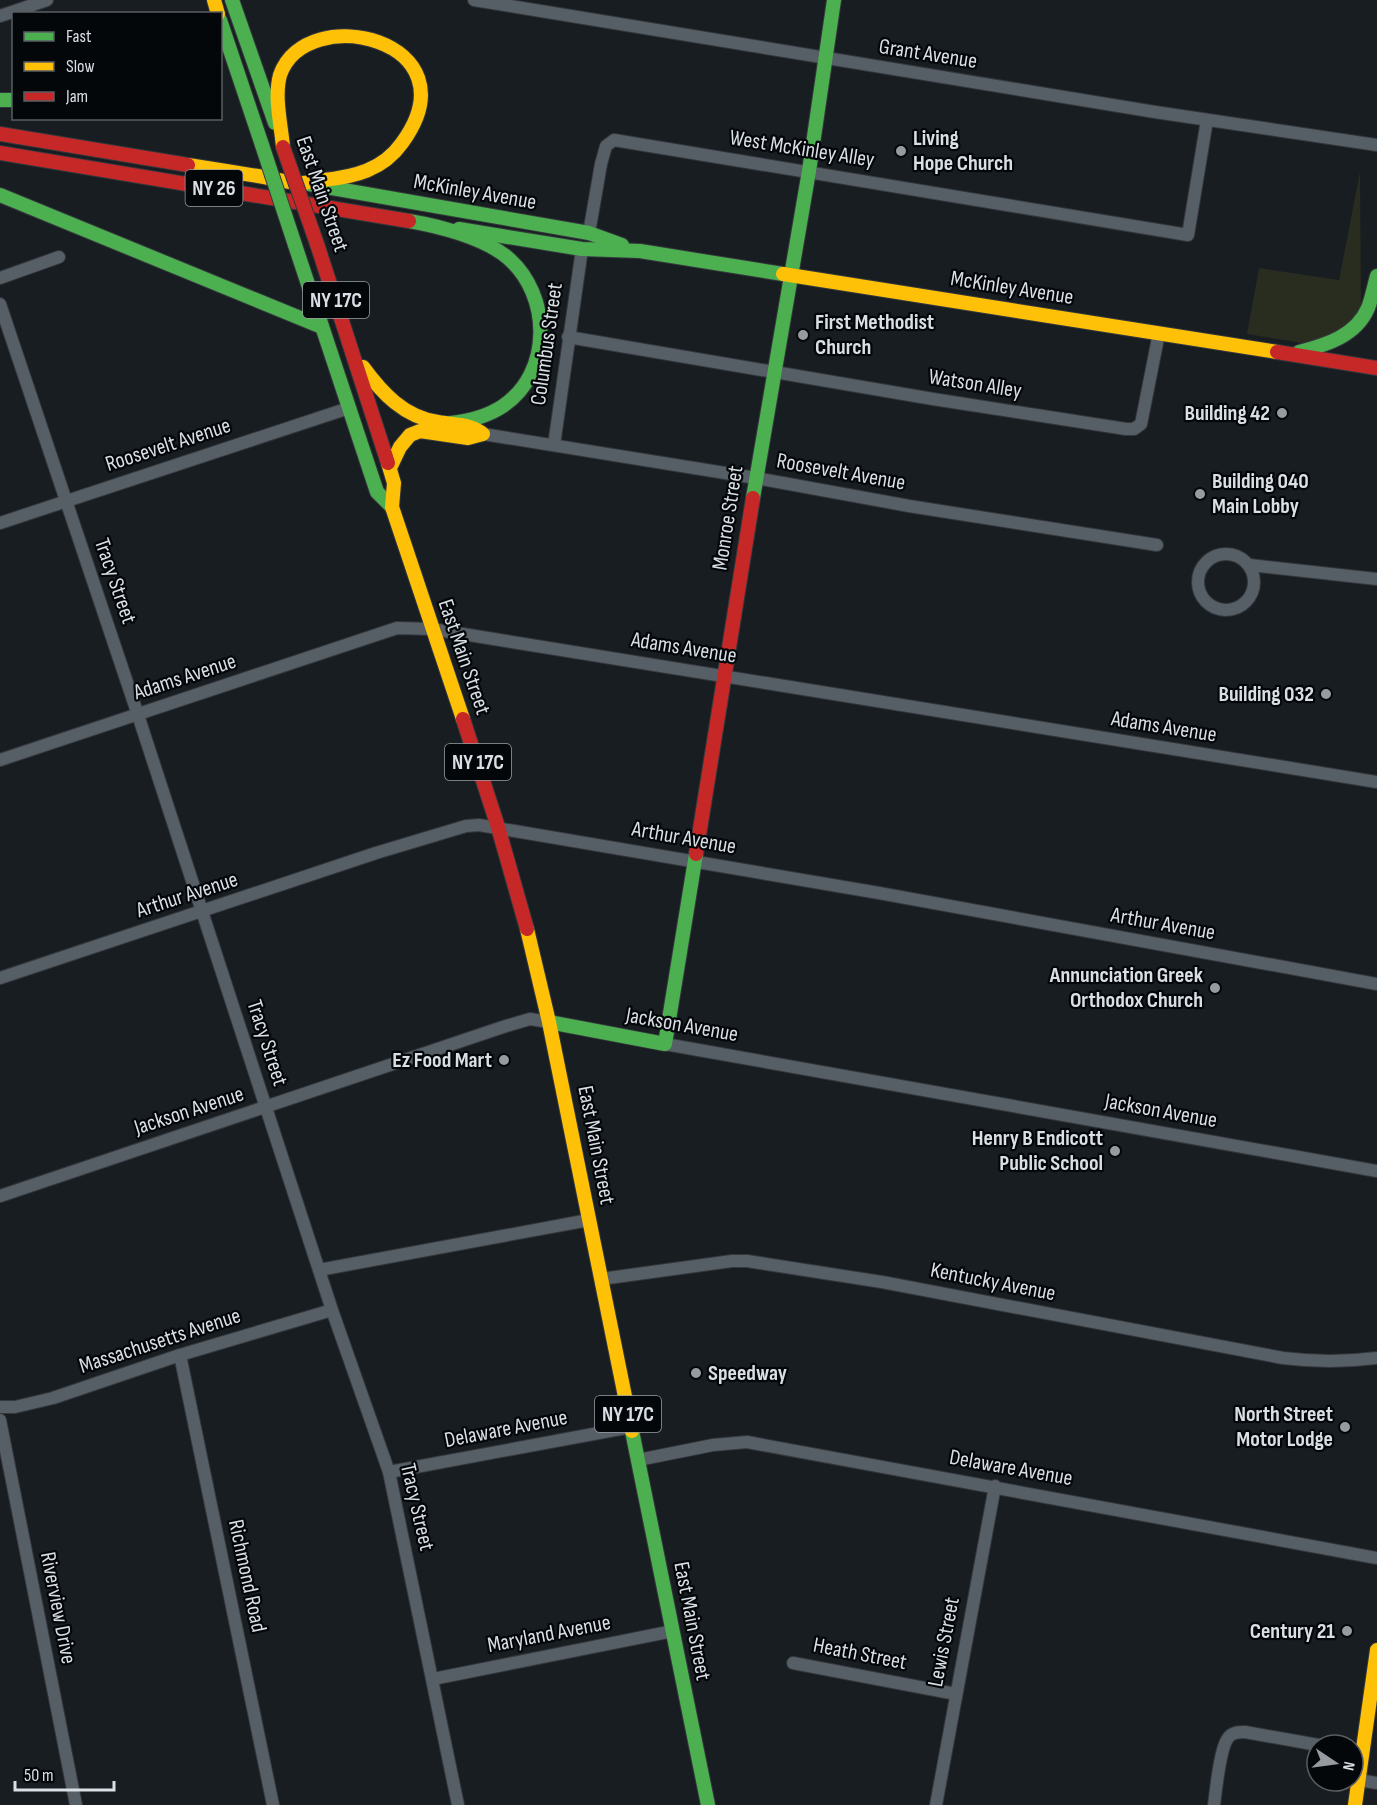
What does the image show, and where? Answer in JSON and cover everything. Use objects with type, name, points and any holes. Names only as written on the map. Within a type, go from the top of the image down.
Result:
[{"type":"main road","name":"East Main Street","points":[[232,0],[317,244],[390,468],[394,483],[392,507],[521,903],[549,1022],[708,1805]]},
{"type":"main road","name":"Monroe Street","points":[[665,1044],[756,478],[809,171],[834,0]]},
{"type":"main road","name":"East Main Street","points":[[222,26],[377,492],[392,507]]},
{"type":"main road","points":[[283,147],[278,84],[281,70],[297,43],[322,26]]},
{"type":"main road","points":[[0,134],[300,183],[340,179],[368,171],[393,154],[410,132],[416,117],[420,85],[411,56],[400,43],[378,27]]},
{"type":"main road","name":"NY 26","points":[[0,153],[427,224],[490,247],[507,257],[523,273],[535,292],[541,312],[543,334],[539,355],[531,373],[518,392],[504,405],[483,415],[451,423],[435,422],[406,411],[393,403],[383,394],[354,356]]},
{"type":"main road","name":"McKinley Avenue","points":[[300,183],[589,233],[640,251]]},
{"type":"main road","points":[[0,195],[322,327]]},
{"type":"main road","name":"McKinley Avenue","points":[[427,224],[582,249],[640,251],[1377,368]]},
{"type":"main road","points":[[1290,354],[1329,344],[1348,333],[1368,309],[1377,276]]},
{"type":"main road","points":[[390,468],[398,448],[408,436],[419,430],[472,439],[483,434],[475,427],[451,423]]},
{"type":"main road","name":"Jackson Avenue","points":[[549,1022],[665,1044]]},
{"type":"main road","points":[[1362,1733],[1377,1650]]},
{"type":"street","points":[[0,16],[47,0]]},
{"type":"street","name":"Grant Avenue","points":[[474,0],[1207,120],[1377,145]]},
{"type":"street","name":"West McKinley Alley","points":[[589,233],[601,164],[606,146],[614,140],[1188,235],[1207,120]]},
{"type":"street","name":"Columbus Street","points":[[554,445],[582,249]]},
{"type":"street","points":[[0,278],[59,257]]},
{"type":"street","name":"Tracy Street","points":[[0,303],[138,715],[332,1310],[389,1472],[458,1805]]},
{"type":"street","name":"Watson Alley","points":[[568,337],[933,399],[1134,429],[1141,424],[1158,333]]},
{"type":"street","name":"Roosevelt Avenue","points":[[0,523],[349,408]]},
{"type":"street","name":"Roosevelt Avenue","points":[[483,434],[756,478],[909,506],[1157,545]]},
{"type":"street","points":[[1250,565],[1254,575],[1254,585],[1246,602],[1238,608],[1219,609],[1210,606],[1203,599],[1198,590],[1197,581],[1202,566],[1208,560],[1222,554],[1238,556],[1250,565],[1377,579]]},
{"type":"street","name":"Adams Avenue","points":[[0,760],[397,628],[432,629],[1377,782]]},
{"type":"street","name":"Arthur Avenue","points":[[0,978],[376,853],[466,826],[498,827],[695,861],[1377,984]]},
{"type":"street","name":"Jackson Avenue","points":[[0,1196],[506,1026],[530,1019],[549,1022]]},
{"type":"street","name":"Jackson Avenue","points":[[665,1044],[1377,1171]]},
{"type":"street","points":[[319,1270],[589,1220]]},
{"type":"street","name":"Kentucky Avenue","points":[[601,1279],[732,1261],[747,1261],[893,1284],[1283,1358],[1346,1362],[1377,1358]]},
{"type":"street","name":"Massachusetts Avenue","points":[[0,1407],[15,1407],[53,1398],[180,1355],[332,1310]]},
{"type":"street","name":"Richmond Road","points":[[180,1355],[273,1805]]},
{"type":"street","name":"Riverview Drive","points":[[0,1420],[76,1805]]},
{"type":"street","name":"Delaware Avenue","points":[[389,1472],[631,1427]]},
{"type":"street","name":"Delaware Avenue","points":[[638,1460],[713,1444],[747,1442],[1377,1558]]},
{"type":"street","name":"Lewis Street","points":[[936,1805],[995,1486]]},
{"type":"street","name":"Maryland Avenue","points":[[433,1679],[673,1631]]},
{"type":"street","name":"Heath Street","points":[[793,1663],[956,1694]]},
{"type":"street","points":[[1214,1805],[1223,1748],[1227,1738],[1234,1733],[1245,1732],[1305,1743]]},
{"type":"green space","points":[[1360,172],[1361,310],[1357,324],[1320,346],[1247,334],[1259,268],[1339,280]]},
{"type":"traffic: fast","points":[[232,0],[275,123]]},
{"type":"traffic: fast","points":[[753,498],[809,171],[834,0]]},
{"type":"traffic: fast","points":[[222,26],[262,145]]},
{"type":"traffic: fast","points":[[0,100],[12,100]]},
{"type":"traffic: fast","points":[[262,145],[295,245]]},
{"type":"traffic: fast","points":[[309,184],[589,233],[622,245]]},
{"type":"traffic: fast","points":[[0,195],[322,327]]},
{"type":"traffic: fast","points":[[409,221],[461,234],[487,244],[508,258],[522,274],[532,292],[538,312],[540,333],[538,354],[531,374],[519,391],[503,406],[491,413],[451,423]]},
{"type":"traffic: fast","points":[[459,229],[582,249],[640,251],[783,274]]},
{"type":"traffic: fast","points":[[295,245],[377,492],[392,507]]},
{"type":"traffic: fast","points":[[1299,352],[1339,338],[1356,326],[1368,308],[1377,276]]},
{"type":"traffic: fast","points":[[549,1022],[665,1044],[696,854]]},
{"type":"traffic: fast","points":[[632,1431],[708,1805]]},
{"type":"traffic: slow","points":[[214,0],[217,12]]},
{"type":"traffic: slow","points":[[188,165],[300,183],[357,174],[386,160],[402,143],[419,107],[418,78],[403,56],[379,42],[350,36],[321,40],[296,52],[280,75],[278,83],[283,147]]},
{"type":"traffic: slow","points":[[783,274],[1277,352]]},
{"type":"traffic: slow","points":[[363,367],[386,395],[404,409],[426,419],[467,426],[483,434],[468,438],[420,431],[410,435],[400,447],[390,468]]},
{"type":"traffic: slow","points":[[388,463],[394,483],[392,507],[463,719]]},
{"type":"traffic: slow","points":[[527,929],[549,1022],[632,1431]]},
{"type":"traffic: slow","points":[[1355,1805],[1377,1650]]},
{"type":"traffic: jam","points":[[0,134],[188,165]]},
{"type":"traffic: jam","points":[[283,147],[317,244]]},
{"type":"traffic: jam","points":[[0,153],[409,221]]},
{"type":"traffic: jam","points":[[317,244],[388,463]]},
{"type":"traffic: jam","points":[[1277,352],[1377,368]]},
{"type":"traffic: jam","points":[[696,854],[753,498]]},
{"type":"traffic: jam","points":[[463,719],[498,827],[527,929]]},
{"type":"place","name":"Living Hope Church","points":[[901,151]]},
{"type":"place","name":"First Methodist Church","points":[[803,335]]},
{"type":"place","name":"Building 42","points":[[1282,413]]},
{"type":"place","name":"Building 040 Main Lobby","points":[[1200,494]]},
{"type":"place","name":"Building 032","points":[[1326,694]]},
{"type":"place","name":"Annunciation Greek Orthodox Church","points":[[1215,988]]},
{"type":"place","name":"Ez Food Mart","points":[[504,1060]]},
{"type":"place","name":"Henry B Endicott Public School","points":[[1115,1151]]},
{"type":"place","name":"Speedway","points":[[696,1373]]},
{"type":"place","name":"North Street Motor Lodge","points":[[1345,1427]]},
{"type":"place","name":"Century 21","points":[[1347,1631]]}]
